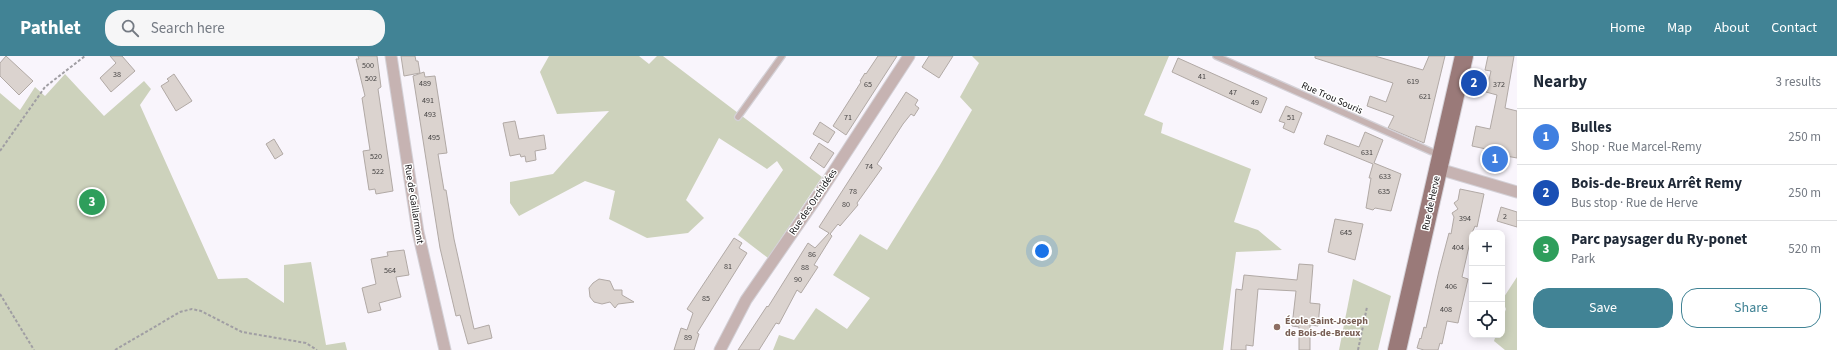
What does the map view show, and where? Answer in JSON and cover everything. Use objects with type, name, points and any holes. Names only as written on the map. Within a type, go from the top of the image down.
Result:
[{"type":"main road","name":"Rue de Herve","points":[[1397,350],[1464,56]]},
{"type":"street","name":"Rue de Gaillarmont","points":[[391,56],[418,232],[445,350]]},
{"type":"street","name":"Rue des Orchidées","points":[[720,350],[746,300],[815,200],[909,56]]},
{"type":"street","points":[[1440,163],[1517,192]]},
{"type":"lane","points":[[738,117],[782,56]]},
{"type":"lane","name":"Rue Trou Souris","points":[[1216,56],[1440,163]]},
{"type":"path","points":[[0,151],[46,88],[85,56]]},
{"type":"path","points":[[0,294],[34,350]]},
{"type":"path","points":[[1358,350],[1367,307]]},
{"type":"path","points":[[115,350],[180,312],[192,309],[202,311],[242,332],[306,343],[317,350]]},
{"type":"green space","points":[[549,56],[639,56],[649,64],[657,56],[663,56],[822,177],[768,258],[738,235],[783,170],[777,161],[767,169],[719,138],[686,200],[704,218],[688,233],[647,238],[609,219],[615,191],[585,181],[519,216],[510,203],[510,182],[553,174],[609,111],[557,114],[540,72]]},
{"type":"green space","points":[[972,56],[1169,56],[1144,115],[1163,123],[1161,133],[1251,169],[1234,222],[1258,230],[1282,250],[1236,252],[1223,350],[773,350],[779,335],[794,340],[816,308],[847,329],[870,298],[833,275],[860,234],[887,250],[972,110],[960,97],[979,63]]},
{"type":"green space","points":[[65,74],[104,116],[144,81],[151,89],[140,105],[218,279],[247,278],[284,303],[284,265],[311,262],[326,345],[345,342],[347,350],[0,350],[0,93],[20,110],[35,87],[45,96]]},
{"type":"green space","points":[[1517,277],[1517,350],[1505,350],[1494,341],[1495,338],[1505,338],[1505,295]]},
{"type":"green space","points":[[1353,279],[1391,296],[1378,350],[1339,350]]},
{"type":"building","points":[[6,56],[33,81],[19,95],[0,76],[0,63]]},
{"type":"building","points":[[110,56],[122,56],[135,71],[111,92],[100,78],[116,63]]},
{"type":"building","points":[[358,56],[377,56],[381,87],[378,89],[393,191],[376,194],[375,189],[369,190],[363,151],[370,150],[362,98],[365,96],[356,59],[359,59]]},
{"type":"building","points":[[401,56],[415,56],[416,61],[418,61],[420,73],[404,76]]},
{"type":"building","points":[[878,56],[897,56],[846,135],[833,126],[861,82],[860,81],[865,73],[866,74]]},
{"type":"building","points":[[929,56],[953,56],[939,78],[922,67]]},
{"type":"building","points":[[1315,56],[1375,56],[1423,70],[1429,56],[1445,56],[1424,143],[1388,128],[1394,116],[1367,106],[1370,96],[1386,102],[1393,83],[1315,58]]},
{"type":"building","points":[[1488,56],[1514,56],[1505,108],[1517,111],[1517,158],[1506,156],[1504,167],[1484,163],[1486,149],[1472,146],[1476,126],[1490,129],[1497,95],[1486,92],[1491,71],[1485,70]]},
{"type":"building","points":[[1178,58],[1267,98],[1261,113],[1172,72]]},
{"type":"building","points":[[424,72],[425,77],[435,76],[447,153],[438,154],[444,190],[446,190],[454,239],[474,329],[489,325],[492,338],[468,344],[460,315],[456,316],[440,248],[413,76]]},
{"type":"building","points":[[174,74],[192,101],[176,111],[161,86],[169,81],[167,79]]},
{"type":"building","points":[[906,92],[918,100],[915,105],[919,108],[914,116],[911,114],[903,124],[877,164],[882,168],[857,203],[858,205],[840,226],[838,224],[830,234],[832,236],[814,265],[818,267],[801,293],[797,290],[779,324],[776,323],[759,350],[738,350],[767,306],[768,307],[808,243],[815,248],[829,233],[819,227]]},
{"type":"building","points":[[1286,106],[1302,113],[1294,133],[1283,128],[1285,123],[1279,121]]},
{"type":"building","points":[[515,121],[519,139],[544,135],[546,149],[535,151],[536,160],[526,162],[525,156],[521,157],[520,154],[510,156],[503,123]]},
{"type":"building","points":[[820,122],[835,132],[828,143],[813,134]]},
{"type":"building","points":[[1365,132],[1383,140],[1374,163],[1401,174],[1391,211],[1366,208],[1371,178],[1369,178],[1373,164],[1324,144],[1327,135],[1359,147]]},
{"type":"building","points":[[274,139],[283,154],[275,159],[266,144]]},
{"type":"building","points":[[819,143],[834,153],[824,168],[810,158]]},
{"type":"building","points":[[1460,189],[1484,194],[1477,227],[1475,226],[1473,230],[1469,230],[1469,246],[1462,277],[1468,279],[1458,323],[1447,321],[1442,344],[1440,343],[1438,350],[1424,350],[1417,348],[1424,327],[1426,328],[1449,233],[1451,234],[1454,217],[1452,213],[1458,209],[1454,203],[1458,200]]},
{"type":"building","points":[[1501,207],[1517,212],[1517,227],[1497,221]]},
{"type":"building","points":[[1335,219],[1363,224],[1355,260],[1328,252]]},
{"type":"building","points":[[734,238],[742,243],[739,248],[747,253],[697,333],[699,334],[694,350],[674,350],[681,328],[687,330],[693,313],[687,309]]},
{"type":"building","points":[[404,250],[409,275],[396,277],[401,297],[379,303],[381,310],[368,313],[362,288],[376,284],[371,259],[388,256],[387,252]]},
{"type":"building","points":[[1299,264],[1313,265],[1310,303],[1320,304],[1318,326],[1310,325],[1310,350],[1299,350],[1299,327],[1292,326],[1296,291],[1258,289],[1253,346],[1246,345],[1246,350],[1231,350],[1236,289],[1242,290],[1244,275],[1297,280]]},
{"type":"building","points":[[599,279],[610,281],[614,290],[622,290],[622,295],[634,302],[618,304],[615,308],[610,302],[602,304],[594,302],[590,297],[589,288]]},
{"type":"place","name":"Bois-de-Breux Arrêt Remy","points":[[1474,83]]},
{"type":"place","name":"Bulles","points":[[1495,159]]},
{"type":"place","name":"Parc paysager du Ry-ponet","points":[[92,202]]},
{"type":"place","name":"École Saint-Joseph de Bois-de-Breux","points":[[1277,327]]}]
